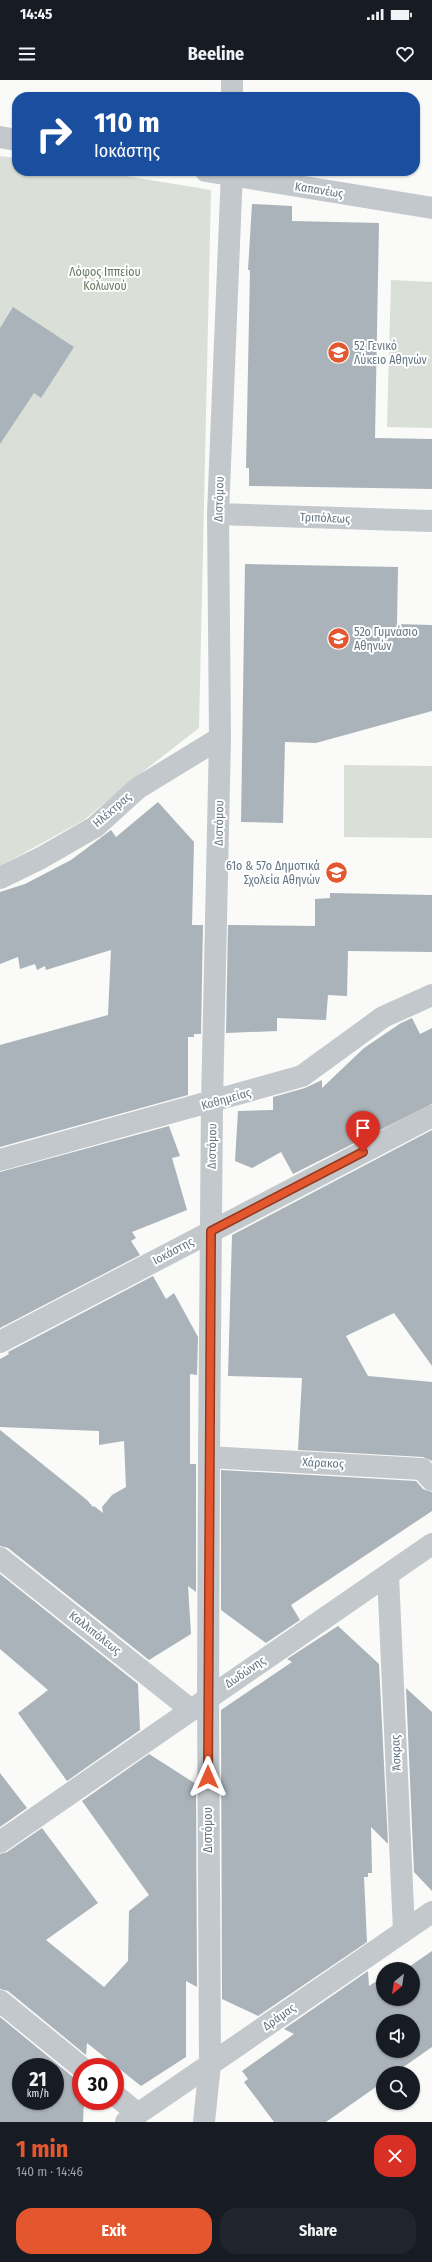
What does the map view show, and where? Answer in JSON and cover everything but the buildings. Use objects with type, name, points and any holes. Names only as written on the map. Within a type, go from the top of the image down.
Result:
[{"type":"street","points":[[232,80],[232,92]]},
{"type":"street","points":[[0,137],[12,139]]},
{"type":"street","name":"Διστόμου","points":[[204,2122],[210,2064],[199,1703],[209,1457],[212,1103],[220,738],[218,514],[232,176]]},
{"type":"street","name":"Καπανέως","points":[[249,176],[432,208]]},
{"type":"street","name":"Τριπόλεως","points":[[218,514],[432,521]]},
{"type":"street","name":"Ηλέκτρας","points":[[0,878],[41,858],[94,827],[138,788],[220,738]]},
{"type":"street","name":"Καθημείας","points":[[0,1160],[212,1103],[302,1076],[383,1017],[432,995]]},
{"type":"street","name":"Ιοκάστης","points":[[0,1342],[432,1116]]},
{"type":"street","name":"Χάρακος","points":[[209,1457],[422,1469],[432,1480]]},
{"type":"street","name":"Δωδώνης","points":[[0,1842],[199,1703],[432,1544]]},
{"type":"street","name":"Καλλιπόλεως","points":[[0,1558],[199,1703]]},
{"type":"street","name":"Άσκρας","points":[[388,1575],[404,1931]]},
{"type":"street","name":"Δράμας","points":[[132,2118],[432,1912]]},
{"type":"street","points":[[0,2001],[72,2060]]},
{"type":"street","points":[[124,2107],[132,2118]]},
{"type":"green space","name":"Λόφος Ιππείου Κολωνού","points":[[0,156],[12,157],[12,176],[126,176],[211,190],[199,728],[84,820],[0,866]]},
{"type":"green space","points":[[391,280],[432,282],[432,428],[387,427]]},
{"type":"green space","points":[[344,765],[432,766],[432,838],[344,837]]},
{"type":"place","name":"52 Γενικό Λύκειο Αθηνών","points":[[338,353]]},
{"type":"place","name":"52ο Γυμνάσιο Αθηνών","points":[[338,639]]},
{"type":"place","name":"61ο & 57ο Δημοτικά Σχολεία Αθηνών","points":[[336,873]]},
{"type":"route","points":[[208,1777],[208,1489],[211,1231],[363,1152]]}]
